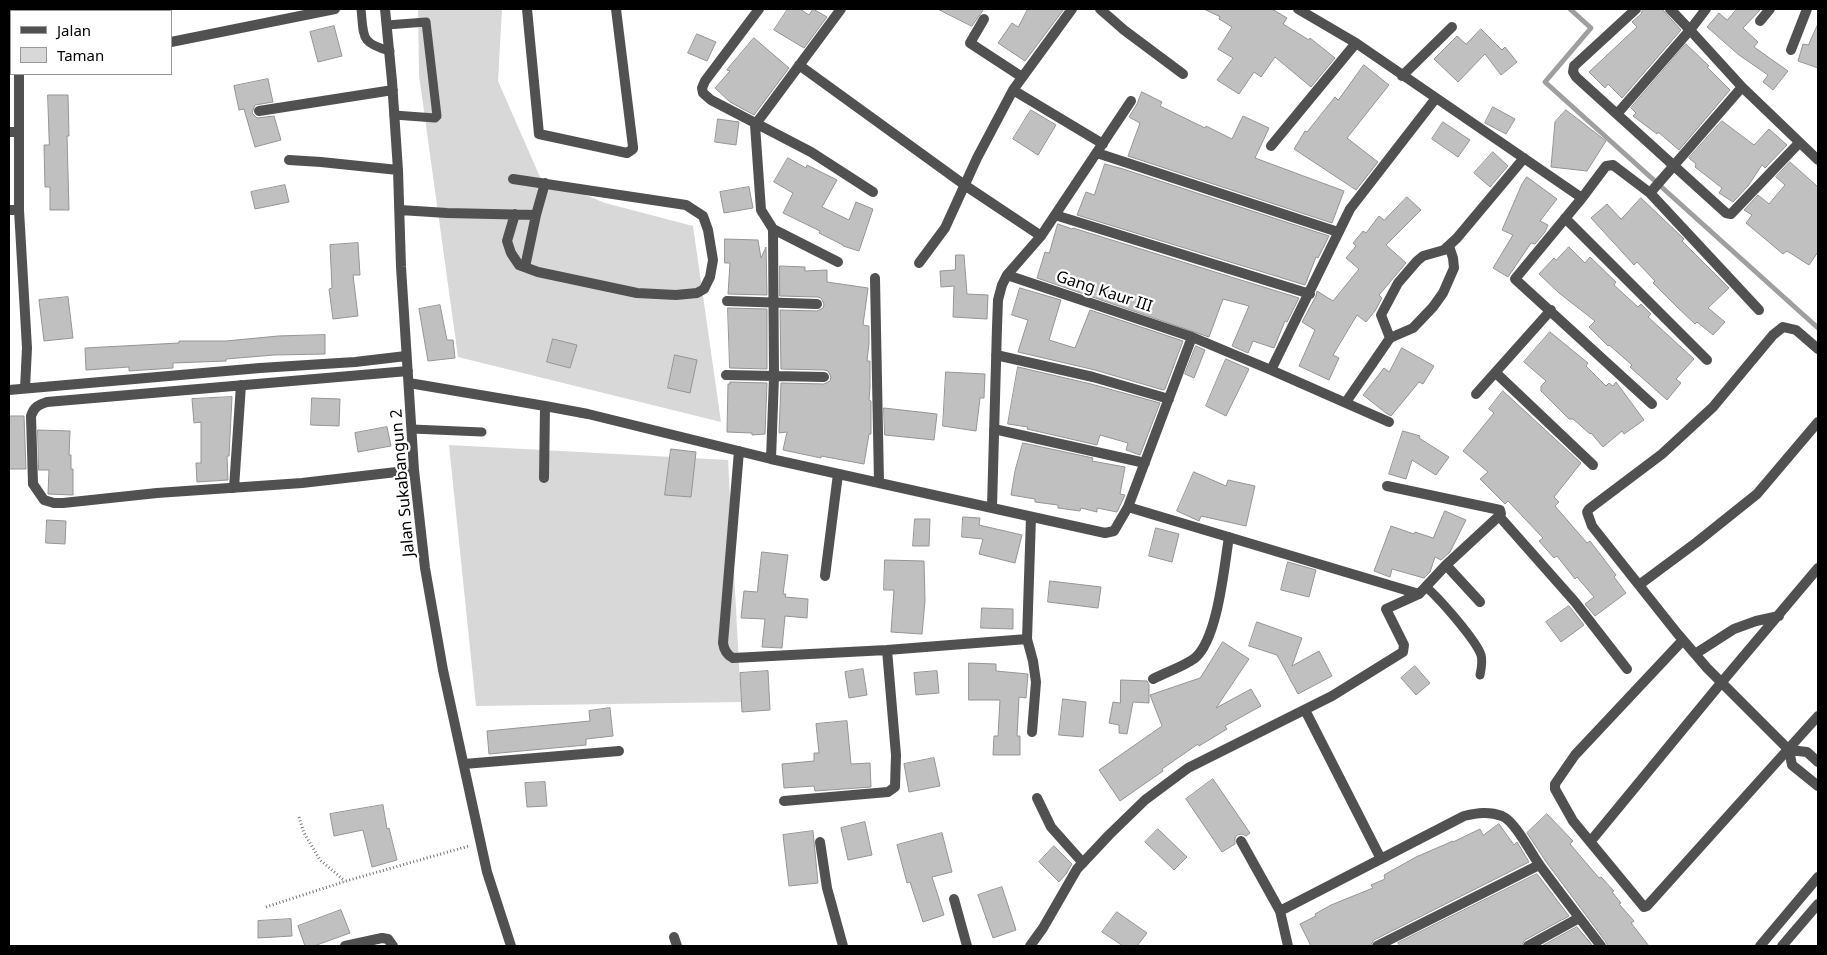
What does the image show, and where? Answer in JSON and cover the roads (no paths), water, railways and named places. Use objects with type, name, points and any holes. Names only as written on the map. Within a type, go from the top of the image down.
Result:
[{"type":"street","points":[[172,42],[335,9]]},
{"type":"street","name":"Jalan Sukabangun 2","points":[[385,9],[393,90],[400,210],[400,267],[418,512],[432,613],[443,670],[487,872],[511,946]]},
{"type":"street","points":[[527,9],[539,134],[627,153],[633,147],[616,9]]},
{"type":"street","points":[[758,9],[705,81],[702,88],[703,93],[711,100],[755,125],[811,152],[872,192]]},
{"type":"street","points":[[838,262],[773,229],[761,210],[755,125],[841,9]]},
{"type":"street","points":[[919,263],[945,228],[1013,90],[1072,9]]},
{"type":"street","points":[[1100,9],[1124,30],[1183,74]]},
{"type":"street","points":[[1298,9],[1356,44],[1582,198]]},
{"type":"street","points":[[1636,9],[1574,66],[1573,72],[1670,169],[1729,214],[1799,143]]},
{"type":"street","points":[[1670,9],[1742,86],[1818,160]]},
{"type":"street","points":[[1617,114],[1706,9]]},
{"type":"street","points":[[1760,21],[1770,9]]},
{"type":"street","points":[[1791,50],[1808,9]]},
{"type":"street","points":[[984,19],[970,43],[1022,77]]},
{"type":"street","points":[[1402,76],[1452,27]]},
{"type":"street","points":[[1271,146],[1356,44]]},
{"type":"street","points":[[799,65],[966,186],[1041,236]]},
{"type":"street","points":[[15,77],[14,210],[27,348],[25,388]]},
{"type":"street","points":[[1653,190],[1742,86]]},
{"type":"street","points":[[259,111],[393,90]]},
{"type":"street","points":[[1013,90],[1103,144]]},
{"type":"street","points":[[1271,370],[1350,210],[1436,98]]},
{"type":"street","points":[[992,507],[998,300],[1002,285],[1007,276],[1041,236],[1131,101]]},
{"type":"street","points":[[1096,153],[1338,232]]},
{"type":"street","points":[[1390,338],[1381,314],[1398,283],[1423,256],[1444,250],[1449,246],[1524,158]]},
{"type":"street","points":[[289,160],[398,170]]},
{"type":"street","points":[[1652,404],[1515,278],[1582,198],[1605,167],[1610,164],[1653,190],[1759,310]]},
{"type":"street","points":[[513,179],[686,205],[702,216],[708,230],[713,260],[710,277],[704,289],[697,293],[666,295],[637,293],[538,272],[519,264],[510,254],[507,241],[515,214]]},
{"type":"street","points":[[525,267],[545,184]]},
{"type":"street","points":[[400,210],[536,215]]},
{"type":"street","points":[[1055,216],[1310,294]]},
{"type":"street","points":[[1565,218],[1707,360]]},
{"type":"street","points":[[771,459],[774,377],[773,229]]},
{"type":"street","points":[[1346,402],[1390,338],[1413,328],[1433,307],[1443,293],[1454,268],[1449,246]]},
{"type":"street","name":"Gang Kaur III","points":[[1007,276],[1192,337],[1389,422]]},
{"type":"street","points":[[875,278],[878,482]]},
{"type":"street","points":[[727,301],[817,304]]},
{"type":"street","points":[[1476,394],[1551,310]]},
{"type":"street","points":[[1818,349],[1796,330],[1783,327],[1768,341],[1713,406],[1662,454],[1588,509],[1587,512],[1592,526],[1683,640],[1721,683],[1789,750],[1792,765],[1818,786]]},
{"type":"street","points":[[409,383],[545,406],[771,459],[1109,533],[1114,530],[1128,507],[1192,337]]},
{"type":"street","points":[[996,355],[1093,377],[1169,399]]},
{"type":"street","points":[[9,390],[355,362],[406,356]]},
{"type":"street","points":[[408,371],[47,402],[38,405],[31,416],[33,484],[44,500],[63,503],[302,483],[414,470]]},
{"type":"street","points":[[1496,373],[1593,465]]},
{"type":"street","points":[[726,375],[824,377]]},
{"type":"street","points":[[234,488],[241,386]]},
{"type":"street","points":[[544,478],[545,406]]},
{"type":"street","points":[[1638,584],[1697,542],[1757,494],[1818,422]]},
{"type":"street","points":[[994,429],[1145,463]]},
{"type":"street","points":[[739,451],[722,643],[725,650],[733,658],[887,650],[1026,639]]},
{"type":"street","points":[[825,576],[838,474]]},
{"type":"street","points":[[1387,486],[1498,510],[1500,512],[1499,516],[1574,602],[1628,669]]},
{"type":"street","points":[[1128,507],[1422,591]]},
{"type":"street","points":[[1030,946],[1043,928],[1077,870],[1109,835],[1146,800],[1188,768],[1332,696],[1403,652],[1404,645],[1386,610],[1422,591],[1499,516]]},
{"type":"street","points":[[1031,517],[1026,639],[1033,662],[1036,682],[1032,732]]},
{"type":"street","points":[[1153,678],[1186,663],[1202,650],[1211,633],[1216,614],[1229,536]]},
{"type":"street","points":[[1446,566],[1480,602]]},
{"type":"street","points":[[1590,842],[1818,568]]},
{"type":"street","points":[[1695,654],[1734,629],[1756,621],[1779,616]]},
{"type":"street","points":[[1683,640],[1575,755],[1555,784],[1555,789],[1573,821],[1645,907],[1818,716]]},
{"type":"street","points":[[784,801],[888,792],[895,787],[896,755],[887,650]]},
{"type":"street","points":[[1304,710],[1381,860]]},
{"type":"street","points":[[1789,750],[1807,752],[1818,762]]},
{"type":"street","points":[[464,764],[618,751]]},
{"type":"street","points":[[1037,798],[1051,827],[1083,863]]},
{"type":"street","points":[[1280,911],[1464,816],[1480,812],[1502,816],[1519,833],[1539,865],[1601,946]]},
{"type":"street","points":[[1241,841],[1280,911],[1288,946]]},
{"type":"street","points":[[820,842],[826,888],[843,946]]},
{"type":"street","points":[[1377,946],[1539,865]]},
{"type":"street","points":[[1760,946],[1818,877]]},
{"type":"street","points":[[954,899],[967,946]]},
{"type":"street","points":[[1782,946],[1818,904]]},
{"type":"street","points":[[1528,946],[1579,918]]},
{"type":"street","points":[[345,946],[382,938],[388,939],[393,946]]},
{"type":"lane","points":[[361,9],[366,39],[372,46],[390,51]]},
{"type":"lane","points":[[386,25],[426,22],[437,116],[435,118],[394,115]]},
{"type":"lane","points":[[412,429],[482,432]]},
{"type":"lane","points":[[1422,591],[1437,596],[1473,641],[1482,657],[1480,675]]},
{"type":"waterway","points":[[1570,9],[1591,28],[1545,82],[1818,328]]}]
